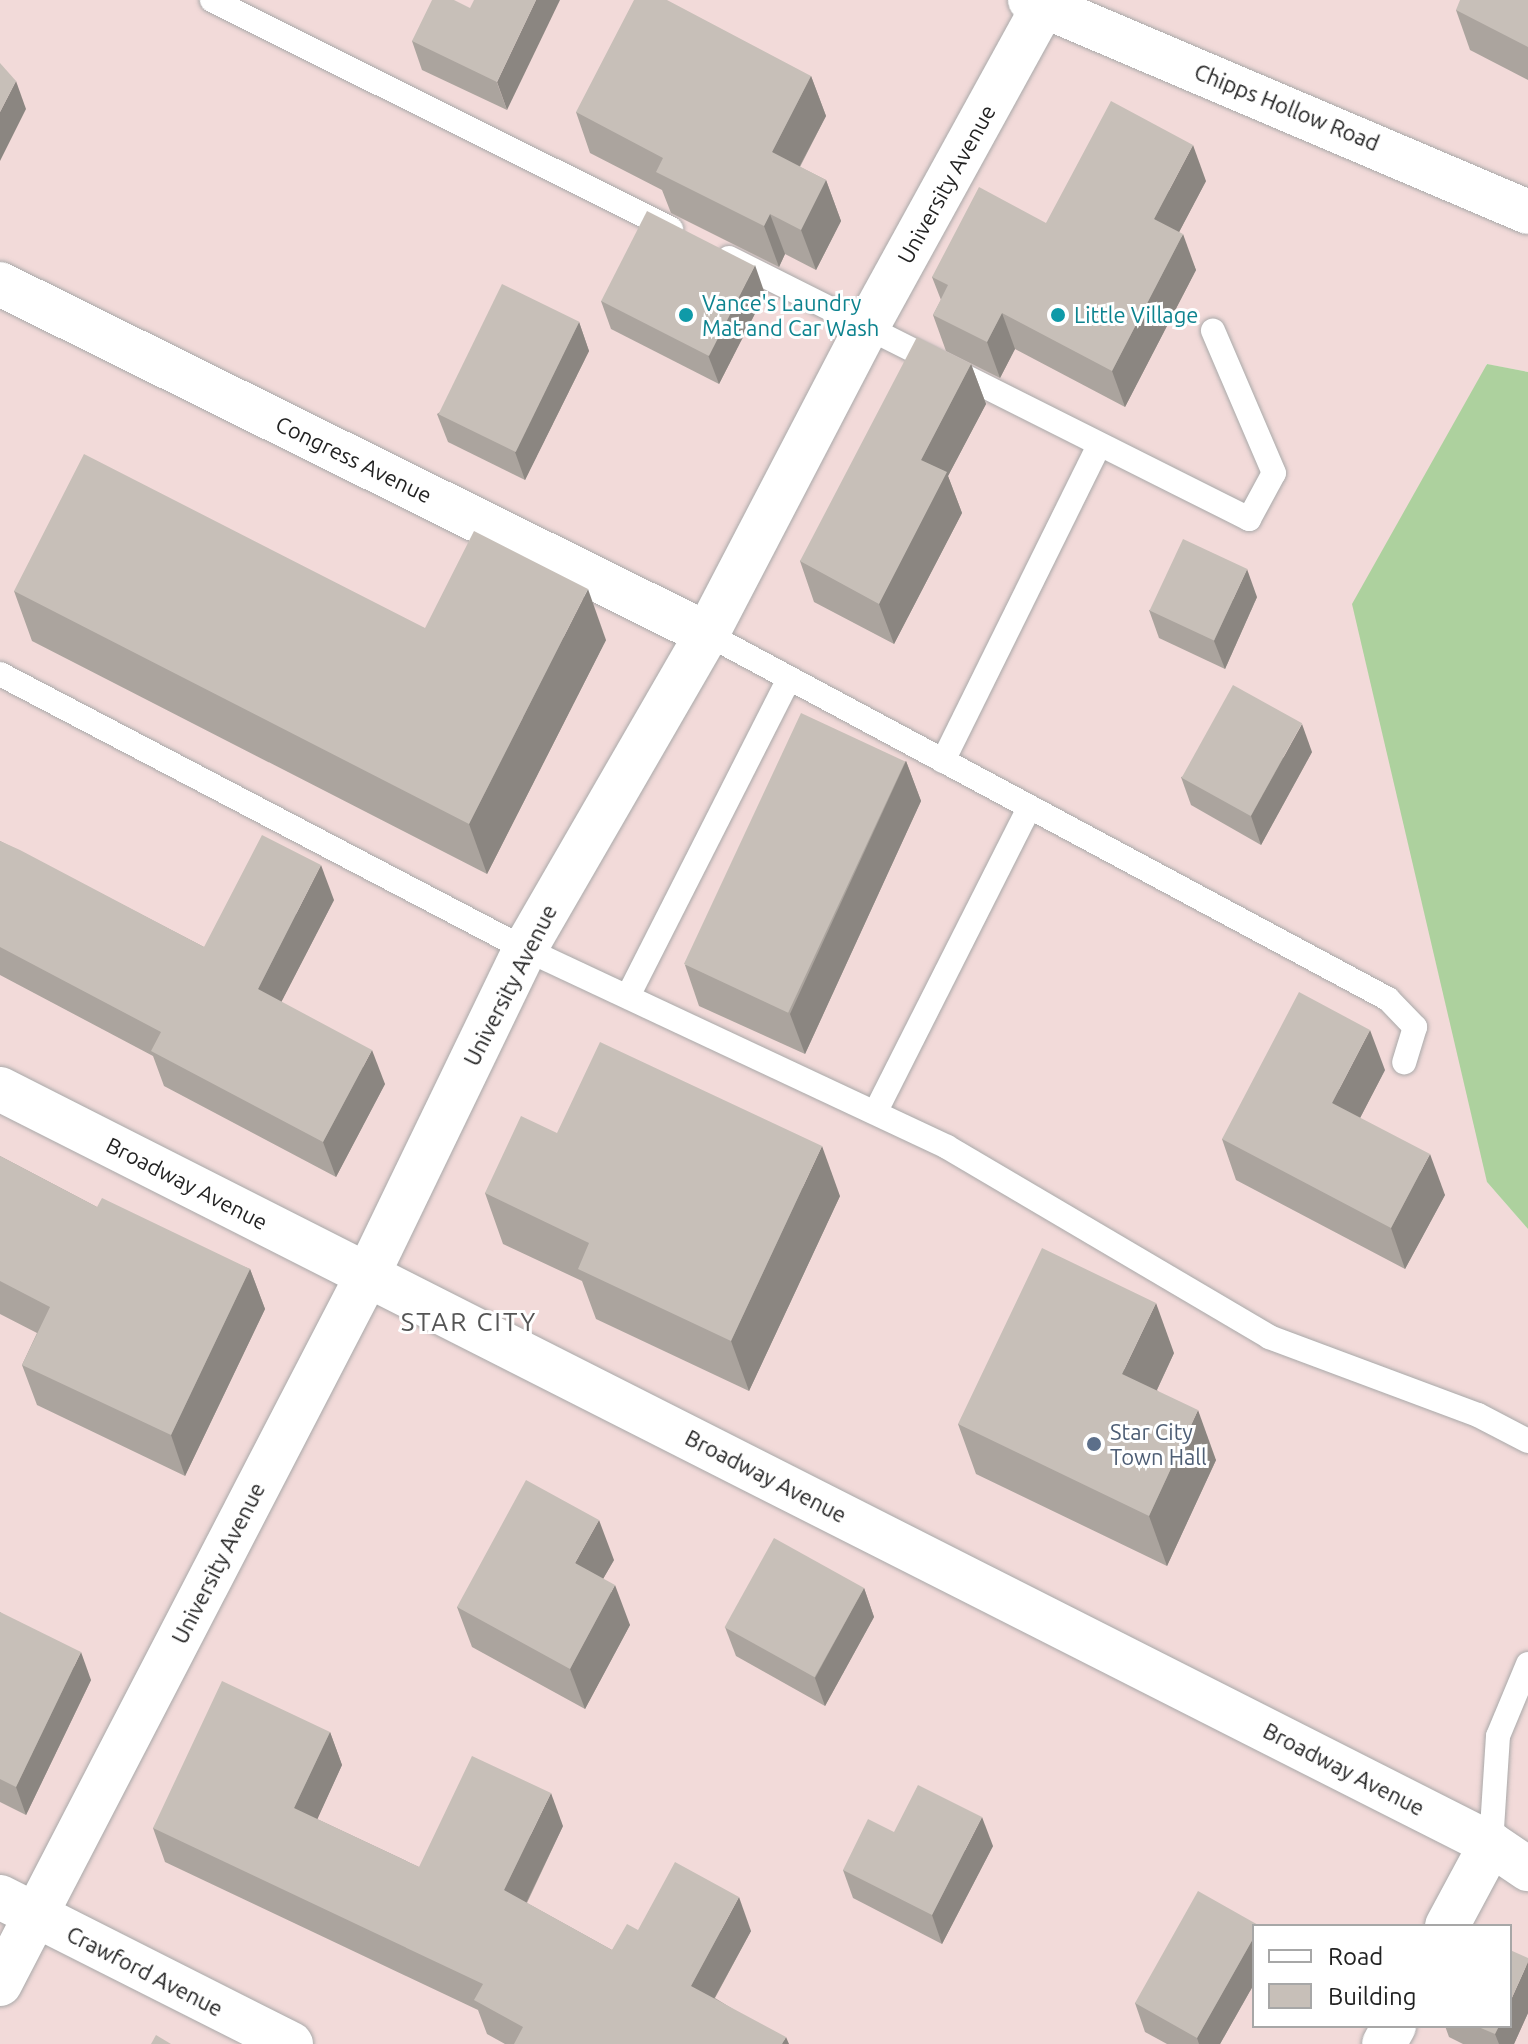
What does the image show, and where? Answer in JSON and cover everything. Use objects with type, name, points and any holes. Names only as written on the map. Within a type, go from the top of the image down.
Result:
[{"type":"street","name":"Chipps Hollow Road","points":[[1040,2],[1528,212]]},
{"type":"street","name":"University Avenue","points":[[0,1984],[17,1906],[368,1274],[525,949],[707,634],[1040,2]]},
{"type":"street","name":"Congress Avenue","points":[[0,284],[707,634]]},
{"type":"street","name":"Broadway Avenue","points":[[0,1089],[1491,1844],[1528,1869]]},
{"type":"street","points":[[1448,1924],[1491,1844]]},
{"type":"street","name":"Crawford Avenue","points":[[17,1906],[291,2044]]},
{"type":"lane","points":[[212,0],[1249,519],[1274,473],[1213,331]]},
{"type":"lane","points":[[943,761],[1099,446]]},
{"type":"lane","points":[[707,634],[1388,999],[1415,1027],[1404,1062]]},
{"type":"lane","points":[[0,674],[525,949],[876,1111],[1269,1337],[1478,1415],[1528,1441]]},
{"type":"lane","points":[[628,996],[789,678]]},
{"type":"lane","points":[[876,1111],[1029,808]]},
{"type":"lane","points":[[1491,1844],[1498,1736],[1528,1664]]},
{"type":"shaded area","points":[[0,0],[1528,0],[1528,372],[1486,364],[1487,1182],[1528,1229],[1528,2044],[0,2044]]},
{"type":"green space","points":[[1487,364],[1528,372],[1528,1229],[1487,1182],[1352,604]]},
{"type":"building","points":[[432,0],[454,0],[470,8],[474,0],[536,0],[497,82],[412,41]]},
{"type":"building","points":[[634,0],[667,0],[811,76],[772,152],[826,180],[801,230],[770,214],[764,226],[656,172],[663,158],[576,112]]},
{"type":"building","points":[[1460,0],[1528,0],[1528,47],[1456,10]]},
{"type":"building","points":[[0,63],[16,81],[0,112]]},
{"type":"building","points":[[1111,101],[1193,145],[1154,219],[1183,234],[1112,371],[1002,313],[987,342],[933,315],[948,285],[932,277],[979,187],[1046,223]]},
{"type":"building","points":[[647,211],[755,266],[709,356],[601,301]]},
{"type":"building","points":[[502,284],[579,322],[516,452],[438,414]]},
{"type":"building","points":[[917,337],[971,364],[921,460],[947,472],[879,604],[800,561]]},
{"type":"building","points":[[84,454],[425,628],[474,531],[588,589],[469,824],[14,591]]},
{"type":"building","points":[[1183,539],[1247,569],[1214,641],[1150,611]]},
{"type":"building","points":[[1233,685],[1302,723],[1251,816],[1182,778]]},
{"type":"building","points":[[801,713],[905,762],[788,1013],[684,964]]},
{"type":"building","points":[[262,835],[321,865],[258,989],[372,1050],[323,1142],[151,1051],[161,1032],[0,947],[0,841],[204,947]]},
{"type":"building","points":[[1299,992],[1370,1030],[1332,1103],[1430,1154],[1391,1228],[1222,1139]]},
{"type":"building","points":[[600,1042],[822,1146],[731,1341],[578,1269],[589,1243],[485,1193],[521,1116],[557,1133]]},
{"type":"building","points":[[0,1156],[97,1207],[102,1198],[250,1269],[171,1435],[22,1365],[50,1307],[0,1281]]},
{"type":"building","name":"Star City Town Hall","points":[[1042,1248],[1156,1303],[1122,1374],[1198,1410],[1149,1516],[958,1424]]},
{"type":"building","points":[[526,1480],[599,1520],[575,1563],[615,1585],[570,1669],[457,1607]]},
{"type":"building","points":[[774,1538],[864,1588],[815,1677],[725,1627]]},
{"type":"building","points":[[0,1612],[81,1652],[16,1787],[0,1779]]},
{"type":"building","points":[[222,1681],[330,1732],[294,1808],[419,1867],[472,1756],[551,1793],[504,1890],[612,1950],[627,1924],[638,1930],[675,1862],[739,1897],[691,1986],[786,2037],[782,2044],[514,2044],[523,2027],[474,2000],[483,1984],[153,1828]]},
{"type":"building","points":[[918,1785],[982,1817],[932,1915],[843,1870],[868,1819],[894,1832]]},
{"type":"building","points":[[1198,1891],[1256,1924],[1252,1924],[1252,1941],[1197,2038],[1135,2003]]},
{"type":"building","points":[[1512,1951],[1528,1958],[1512,1998]]},
{"type":"building","points":[[1481,2028],[1498,2028],[1495,2034]]},
{"type":"building","points":[[156,2035],[171,2044],[151,2044]]},
{"type":"place","name":"Vance's Laundry Mat and Car Wash","points":[[686,315]]},
{"type":"place","name":"Little Village","points":[[1058,315]]},
{"type":"place","name":"Star City Town Hall","points":[[1094,1444]]},
{"type":"district","name":"STAR CITY","points":[[469,1322]]}]
